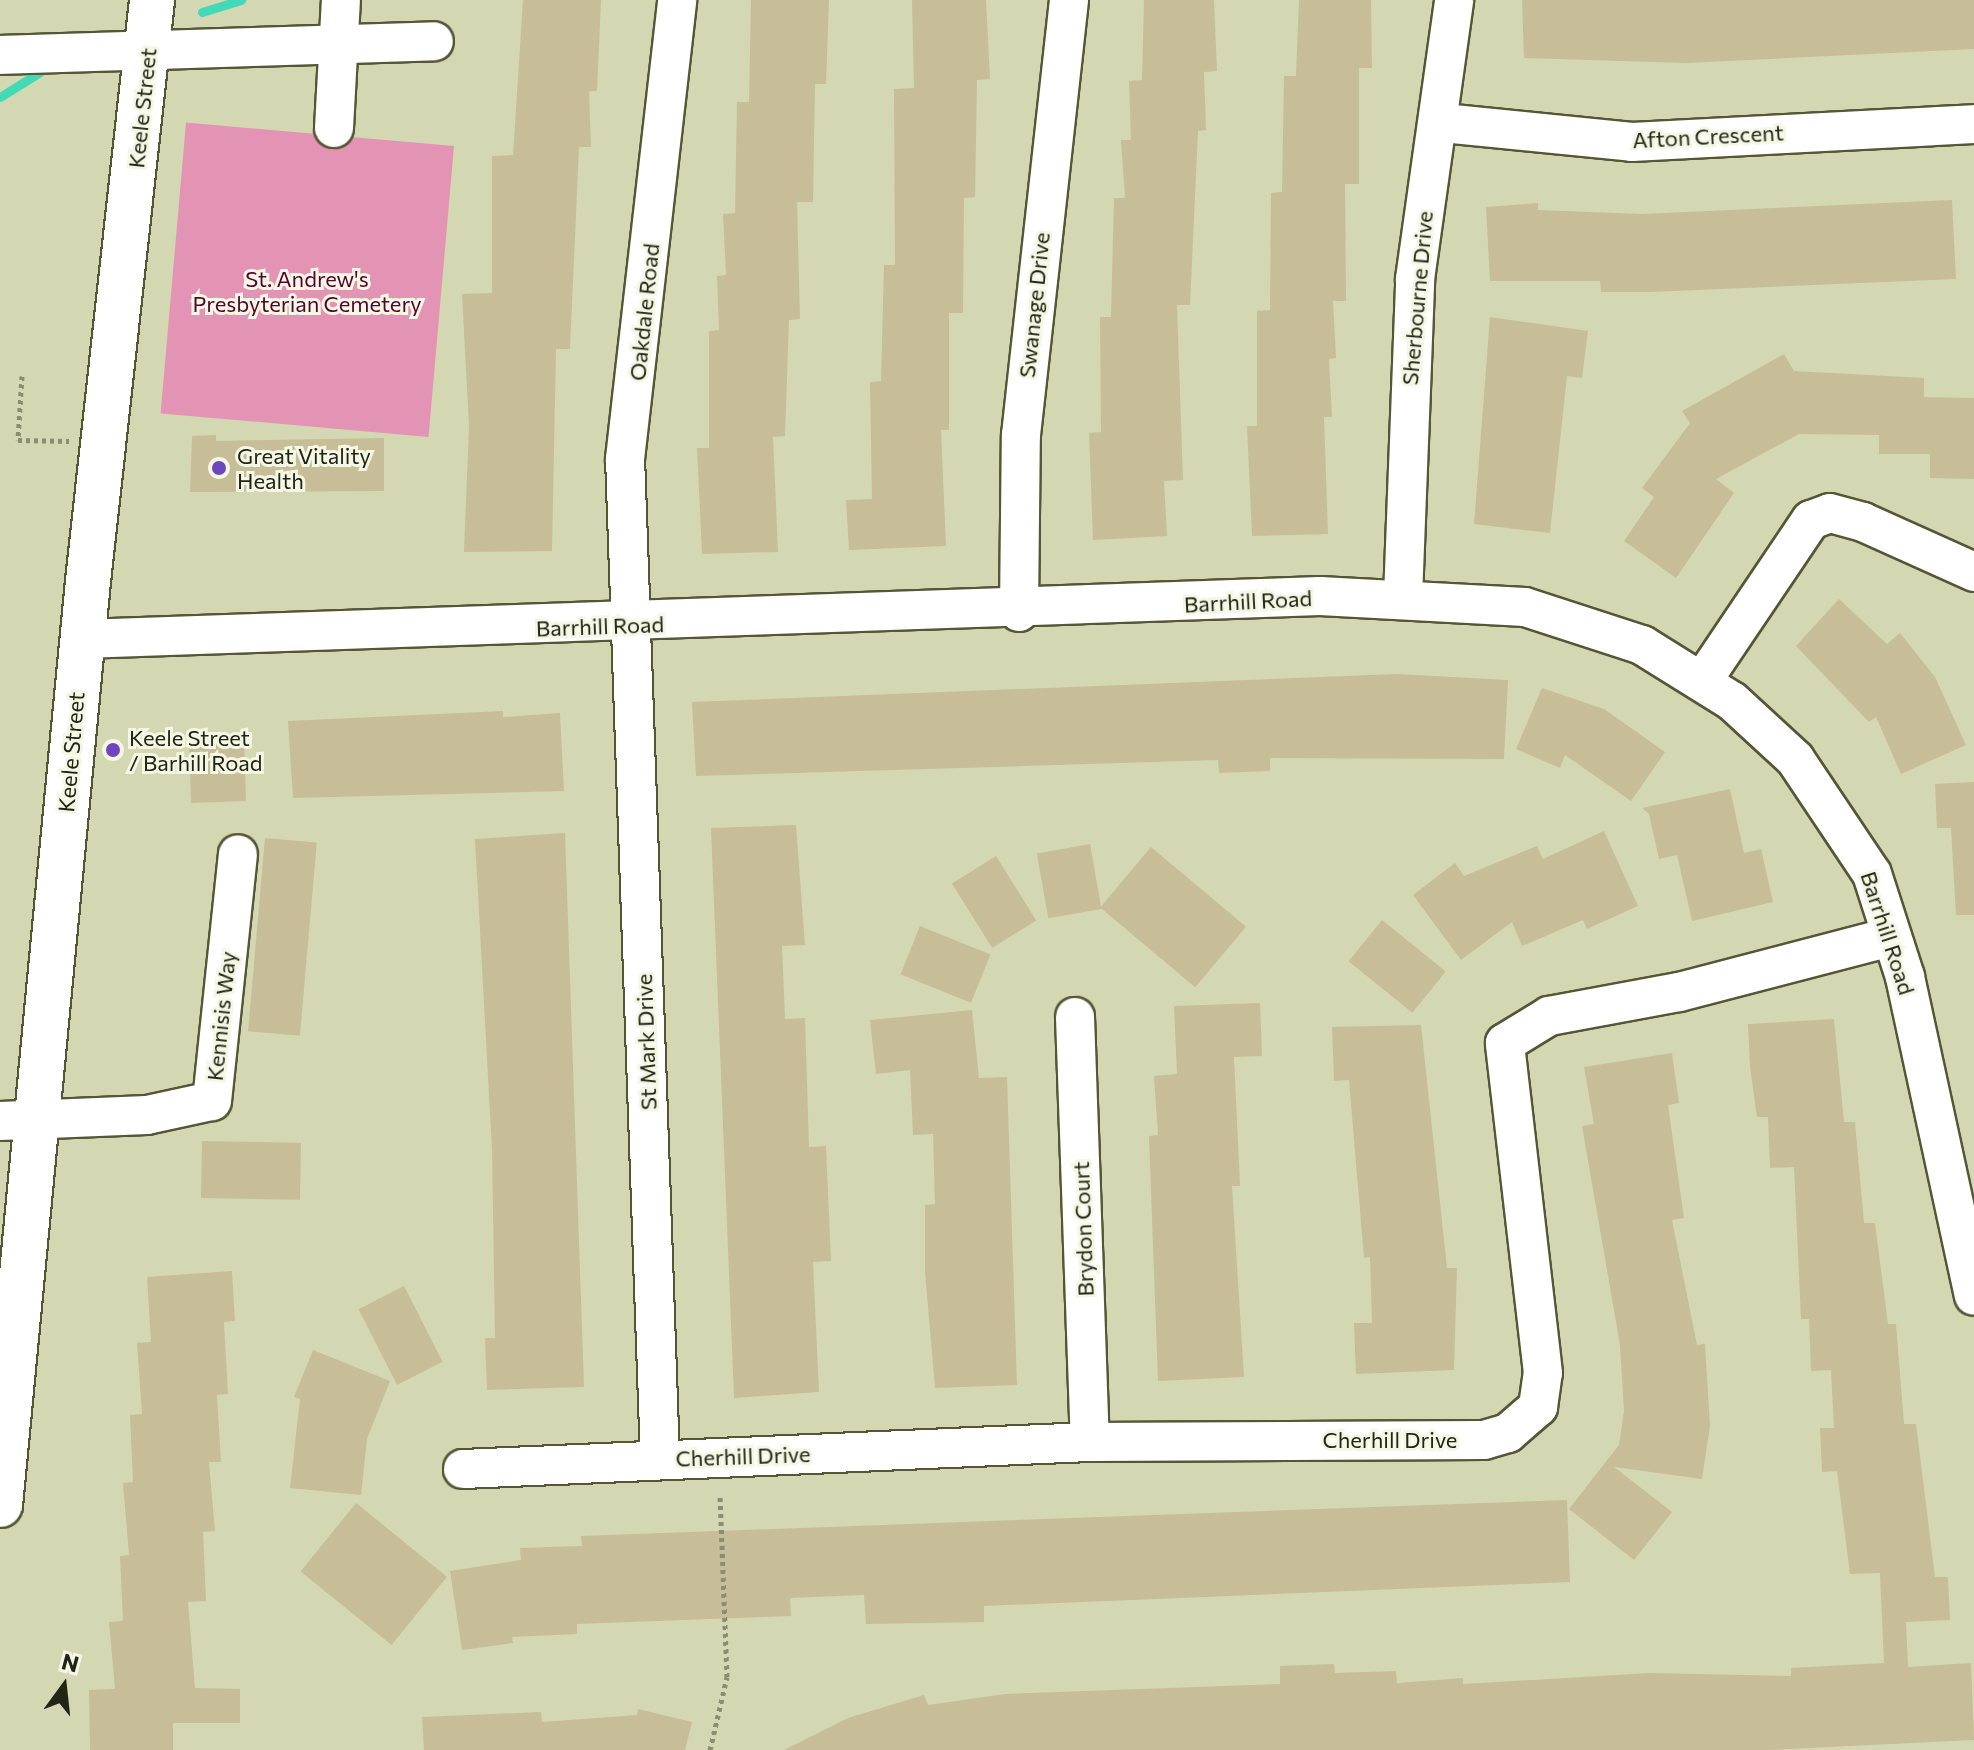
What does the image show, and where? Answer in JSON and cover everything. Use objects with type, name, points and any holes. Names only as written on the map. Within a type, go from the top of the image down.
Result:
[{"type":"main road","name":"Keele Street","points":[[0,1505],[20,1118],[82,639],[152,0]]},
{"type":"street","points":[[334,128],[341,0]]},
{"type":"street","name":"Oakdale Road","points":[[635,625],[625,459],[677,0]]},
{"type":"street","name":"Swanage Drive","points":[[1019,612],[1021,435],[1069,0]]},
{"type":"street","name":"Sherbourne Drive","points":[[1403,598],[1415,279],[1443,123],[1454,0]]},
{"type":"street","points":[[0,55],[149,49],[338,50],[362,38],[434,41]]},
{"type":"street","name":"Afton Crescent","points":[[1443,123],[1632,142],[1974,124]]},
{"type":"street","points":[[1703,680],[1811,520],[1830,513],[1863,522],[1974,572]]},
{"type":"street","name":"Barrhill Road","points":[[82,639],[635,625],[1403,598],[1525,607],[1642,645],[1703,680],[1795,759],[1836,815],[1872,874],[1908,990],[1974,1296]]},
{"type":"street","name":"St Mark Drive","points":[[635,625],[660,1459]]},
{"type":"street","name":"Kennisis Way","points":[[20,1118],[147,1115],[212,1101],[238,854]]},
{"type":"street","name":"Cherhill Drive","points":[[463,1469],[1090,1442],[1484,1440],[1508,1433],[1538,1407],[1543,1373],[1505,1043],[1549,1016],[1679,992],[1890,937]]},
{"type":"street","name":"Brydon Court","points":[[1075,1017],[1090,1442]]},
{"type":"path","points":[[22,376],[18,440],[71,442]]},
{"type":"path","points":[[710,1750],[727,1677],[720,1494]]},
{"type":"green space","name":"St. Andrew's Presbyterian Cemetery","points":[[186,123],[454,146],[429,437],[161,413]]},
{"type":"building","points":[[523,0],[601,0],[597,91],[589,91],[591,147],[579,147],[570,349],[556,349],[552,551],[464,552],[469,426],[462,294],[492,293],[492,156],[513,155]]},
{"type":"building","points":[[751,0],[829,0],[826,84],[815,84],[813,202],[797,202],[800,319],[789,320],[785,436],[773,437],[778,552],[702,554],[697,448],[709,448],[709,331],[719,330],[717,276],[726,275],[723,214],[735,213],[737,102],[749,102]]},
{"type":"building","points":[[912,0],[986,0],[990,79],[977,80],[975,197],[964,198],[963,313],[949,313],[949,430],[941,430],[946,546],[849,550],[846,500],[872,499],[870,382],[881,381],[884,265],[895,265],[894,89],[914,88]]},
{"type":"building","points":[[1144,0],[1214,0],[1217,71],[1204,72],[1206,130],[1198,131],[1190,305],[1177,305],[1183,480],[1164,481],[1167,536],[1093,540],[1089,433],[1101,432],[1100,317],[1111,317],[1114,198],[1125,198],[1121,140],[1131,140],[1129,81],[1142,80]]},
{"type":"building","points":[[1299,0],[1371,0],[1372,68],[1359,68],[1359,184],[1345,184],[1346,301],[1333,301],[1336,358],[1329,359],[1332,417],[1324,417],[1328,534],[1252,536],[1247,426],[1257,426],[1257,311],[1270,310],[1271,193],[1282,192],[1284,76],[1296,76]]},
{"type":"building","points":[[1522,0],[1974,0],[1974,49],[1687,63],[1524,58]]},
{"type":"building","points":[[1952,200],[1956,279],[1650,292],[1601,292],[1600,281],[1490,281],[1486,207],[1538,203],[1538,210],[1642,214]]},
{"type":"building","points":[[1490,317],[1588,331],[1582,378],[1567,376],[1550,533],[1474,524]]},
{"type":"building","points":[[1784,354],[1794,371],[1924,378],[1924,397],[1974,398],[1974,479],[1930,478],[1930,454],[1879,454],[1879,435],[1799,434],[1716,479],[1734,493],[1676,578],[1624,541],[1654,497],[1642,488],[1690,423],[1682,411]]},
{"type":"building","points":[[216,435],[216,441],[384,438],[384,491],[190,492],[192,436]]},
{"type":"building","points":[[1839,599],[1887,644],[1900,633],[1935,677],[1966,745],[1901,774],[1876,717],[1869,722],[1796,646]]},
{"type":"building","points":[[1397,674],[1508,680],[1504,759],[1270,758],[1270,771],[1219,773],[1218,760],[696,776],[692,702]]},
{"type":"building","points":[[1542,688],[1604,709],[1665,752],[1631,801],[1565,755],[1560,768],[1516,749]]},
{"type":"building","points":[[503,711],[503,717],[560,713],[564,791],[293,798],[288,721]]},
{"type":"building","points":[[244,742],[246,801],[191,803],[189,744]]},
{"type":"building","points":[[1974,782],[1974,915],[1956,915],[1951,828],[1937,828],[1935,784]]},
{"type":"building","points":[[1730,789],[1744,853],[1761,849],[1773,902],[1692,921],[1677,855],[1659,859],[1649,814],[1642,808]]},
{"type":"building","points":[[796,825],[805,945],[782,946],[785,1019],[805,1018],[809,1147],[826,1146],[831,1261],[813,1262],[819,1392],[734,1398],[711,828]]},
{"type":"building","points":[[1604,831],[1638,906],[1587,929],[1583,920],[1522,946],[1512,922],[1461,960],[1413,895],[1455,863],[1464,876],[1537,846],[1543,859]]},
{"type":"building","points":[[565,833],[584,1387],[487,1390],[485,1338],[495,1338],[492,1150],[475,839]]},
{"type":"building","points":[[265,838],[317,843],[300,1036],[248,1031]]},
{"type":"building","points":[[1090,844],[1101,909],[1048,918],[1037,853]]},
{"type":"building","points":[[1151,847],[1246,927],[1195,987],[1100,908]]},
{"type":"building","points":[[996,856],[1036,920],[992,948],[952,884]]},
{"type":"building","points":[[1382,920],[1446,972],[1412,1013],[1349,961]]},
{"type":"building","points":[[920,926],[990,954],[971,1003],[901,974]]},
{"type":"building","points":[[1260,1003],[1262,1056],[1234,1057],[1240,1186],[1232,1186],[1244,1377],[1158,1381],[1149,1136],[1158,1135],[1154,1076],[1177,1074],[1174,1006]]},
{"type":"building","points":[[972,1010],[979,1078],[1007,1077],[1017,1385],[935,1388],[925,1272],[925,1205],[935,1204],[933,1134],[913,1135],[910,1070],[876,1074],[870,1020]]},
{"type":"building","points":[[1834,1019],[1844,1122],[1855,1122],[1864,1223],[1875,1223],[1888,1324],[1896,1324],[1904,1424],[1916,1424],[1935,1577],[1948,1577],[1950,1620],[1906,1622],[1908,1667],[1971,1663],[1974,1740],[1768,1750],[784,1750],[848,1718],[924,1695],[928,1705],[1005,1694],[1280,1684],[1280,1666],[1334,1664],[1335,1673],[1396,1671],[1397,1683],[1463,1678],[1463,1684],[1649,1673],[1791,1676],[1791,1668],[1884,1663],[1880,1573],[1850,1574],[1837,1471],[1822,1472],[1820,1428],[1834,1428],[1831,1370],[1811,1371],[1809,1319],[1801,1319],[1794,1167],[1770,1168],[1768,1117],[1757,1117],[1750,1067],[1748,1024]]},
{"type":"building","points":[[1421,1025],[1447,1268],[1457,1268],[1454,1370],[1356,1374],[1354,1323],[1372,1323],[1370,1257],[1364,1258],[1349,1080],[1334,1081],[1332,1027]]},
{"type":"building","points":[[1672,1053],[1679,1103],[1668,1105],[1684,1218],[1672,1220],[1697,1345],[1705,1344],[1710,1426],[1702,1479],[1614,1467],[1672,1512],[1634,1560],[1569,1509],[1619,1445],[1624,1411],[1620,1345],[1582,1126],[1594,1124],[1584,1067]]},
{"type":"building","points":[[202,1141],[301,1143],[300,1200],[201,1198]]},
{"type":"building","points":[[232,1271],[235,1321],[224,1322],[228,1394],[217,1395],[221,1462],[209,1462],[215,1531],[203,1532],[206,1601],[188,1602],[195,1688],[240,1689],[240,1723],[173,1723],[173,1750],[90,1750],[89,1690],[115,1689],[109,1622],[123,1621],[120,1556],[129,1555],[123,1483],[133,1482],[130,1415],[142,1414],[137,1343],[151,1342],[147,1277]]},
{"type":"building","points":[[404,1286],[443,1362],[397,1385],[359,1309]]},
{"type":"building","points":[[313,1350],[390,1381],[367,1439],[361,1495],[290,1488],[300,1399],[294,1397]]},
{"type":"building","points":[[1567,1500],[1570,1582],[984,1606],[984,1622],[866,1624],[864,1595],[790,1598],[791,1616],[577,1624],[577,1634],[512,1637],[513,1643],[462,1650],[450,1571],[521,1560],[520,1548],[582,1546],[581,1536]]},
{"type":"building","points":[[356,1503],[447,1577],[392,1645],[301,1571]]},
{"type":"building","points":[[638,1709],[692,1722],[685,1750],[424,1750],[422,1717],[541,1712],[542,1722],[637,1715]]},
{"type":"waterway","points":[[202,12],[241,0]]},
{"type":"waterway","points":[[0,97],[40,72]]},
{"type":"place","name":"Great Vitality Health","points":[[219,468]]},
{"type":"place","name":"Keele Street / Barhill Road","points":[[113,750]]}]
